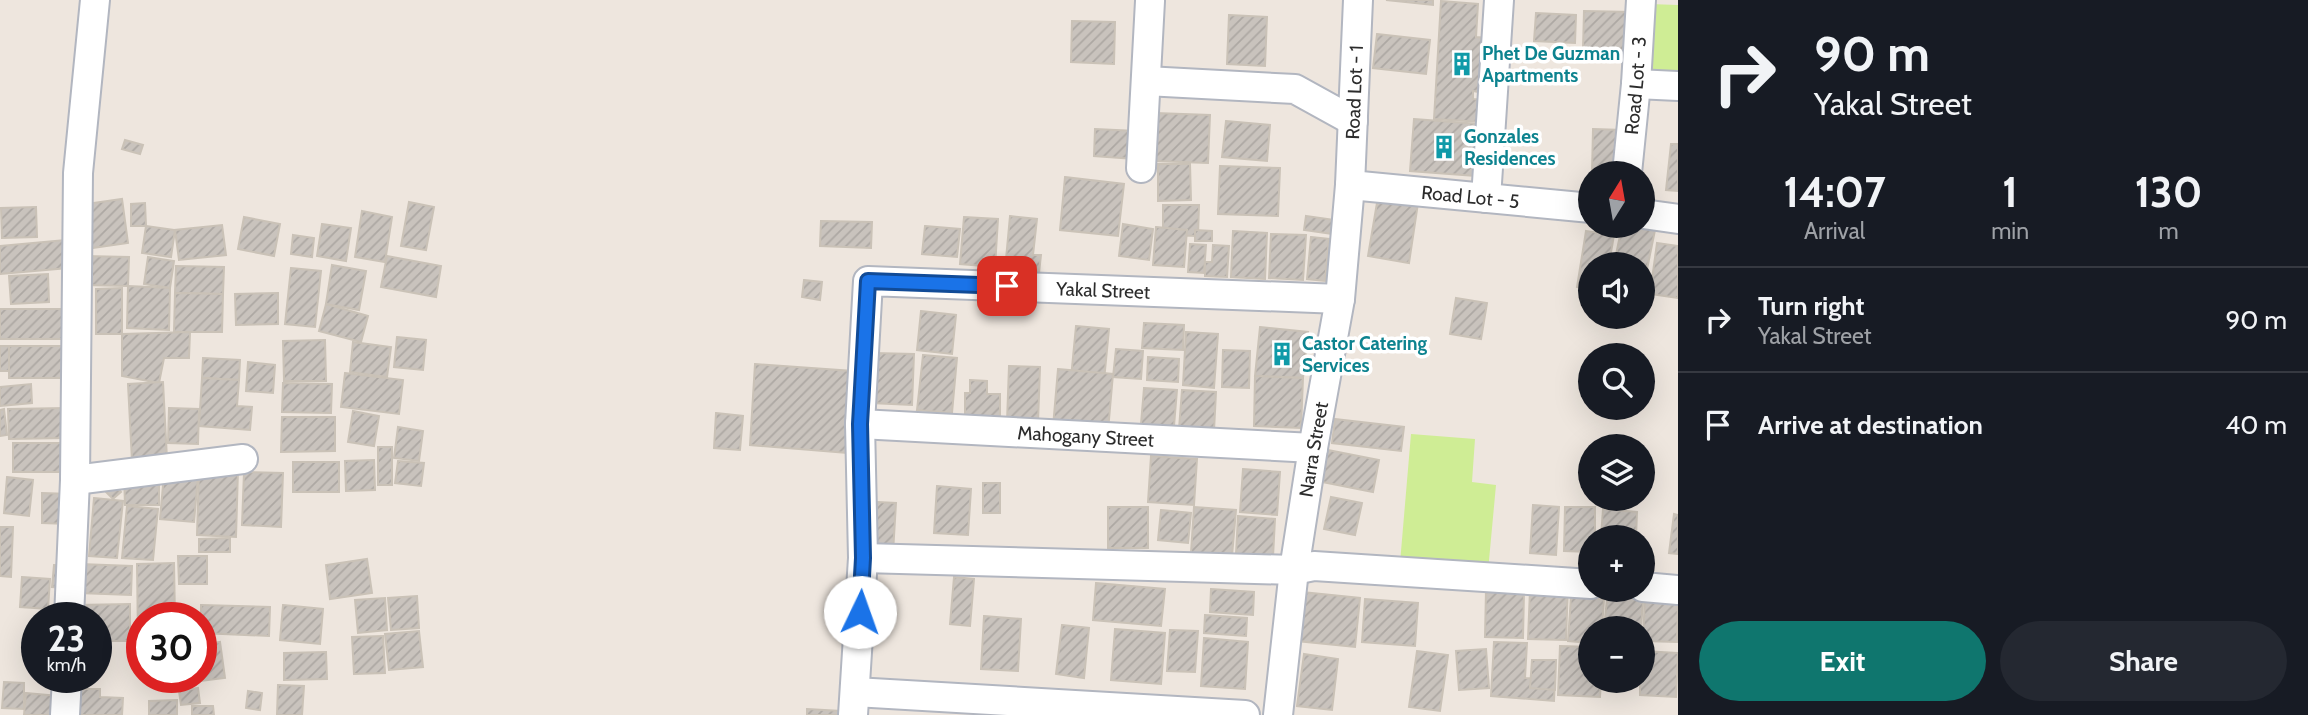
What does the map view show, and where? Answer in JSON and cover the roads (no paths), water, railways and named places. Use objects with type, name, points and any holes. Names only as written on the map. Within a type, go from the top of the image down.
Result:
[{"type":"street","points":[[70,602],[75,480],[78,173],[95,0]]},
{"type":"street","name":"Road Lot - 1","points":[[1350,185],[1358,0]]},
{"type":"street","points":[[1486,198],[1499,0]]},
{"type":"street","name":"Road Lot - 3","points":[[1629,161],[1641,0]]},
{"type":"street","points":[[1141,168],[1150,1]]},
{"type":"street","points":[[1146,81],[1295,89],[1353,121]]},
{"type":"street","points":[[1636,85],[1678,86]]},
{"type":"street","name":"Road Lot - 5","points":[[1350,185],[1578,207]]},
{"type":"street","name":"Narra Street","points":[[1278,715],[1294,570],[1340,299],[1350,185]]},
{"type":"street","points":[[1656,216],[1678,219]]},
{"type":"street","name":"Yakal Street","points":[[860,424],[868,281],[1340,299]]},
{"type":"street","points":[[860,424],[863,558],[854,703],[1244,715]]},
{"type":"street","name":"Mahogany Street","points":[[860,424],[1313,448]]},
{"type":"street","points":[[75,480],[243,459]]},
{"type":"street","points":[[863,558],[1294,570],[1314,566],[1578,583]]},
{"type":"street","points":[[1655,588],[1678,590]]},
{"type":"street","points":[[65,715],[66,693]]},
{"type":"place","name":"Phet De Guzman Apartments","points":[[1462,64]]},
{"type":"place","name":"Gonzales Residences","points":[[1444,147]]},
{"type":"place","name":"Castor Catering Services","points":[[1282,354]]}]
